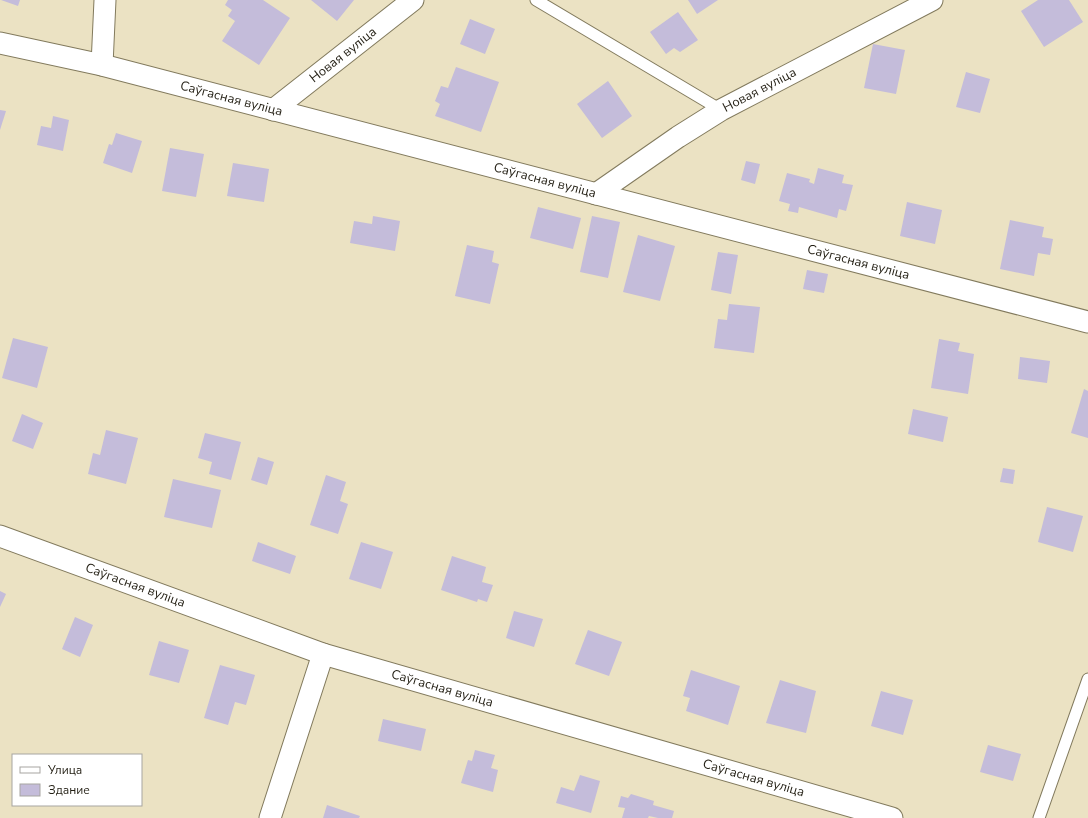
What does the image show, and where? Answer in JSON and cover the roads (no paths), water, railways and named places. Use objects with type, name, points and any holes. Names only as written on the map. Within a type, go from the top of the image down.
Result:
[{"type":"street","points":[[102,65],[105,0]]},
{"type":"street","name":"Новая вуліца","points":[[273,110],[413,0]]},
{"type":"street","name":"Новая вуліца","points":[[596,194],[678,137],[721,110],[932,0]]},
{"type":"street","name":"Саўгасная вуліца","points":[[0,43],[102,65],[1088,322]]},
{"type":"street","name":"Саўгасная вуліца","points":[[0,536],[323,654],[892,818]]},
{"type":"street","points":[[270,818],[323,654]]},
{"type":"lane","points":[[536,0],[721,110]]},
{"type":"lane","points":[[1039,818],[1088,679]]}]
